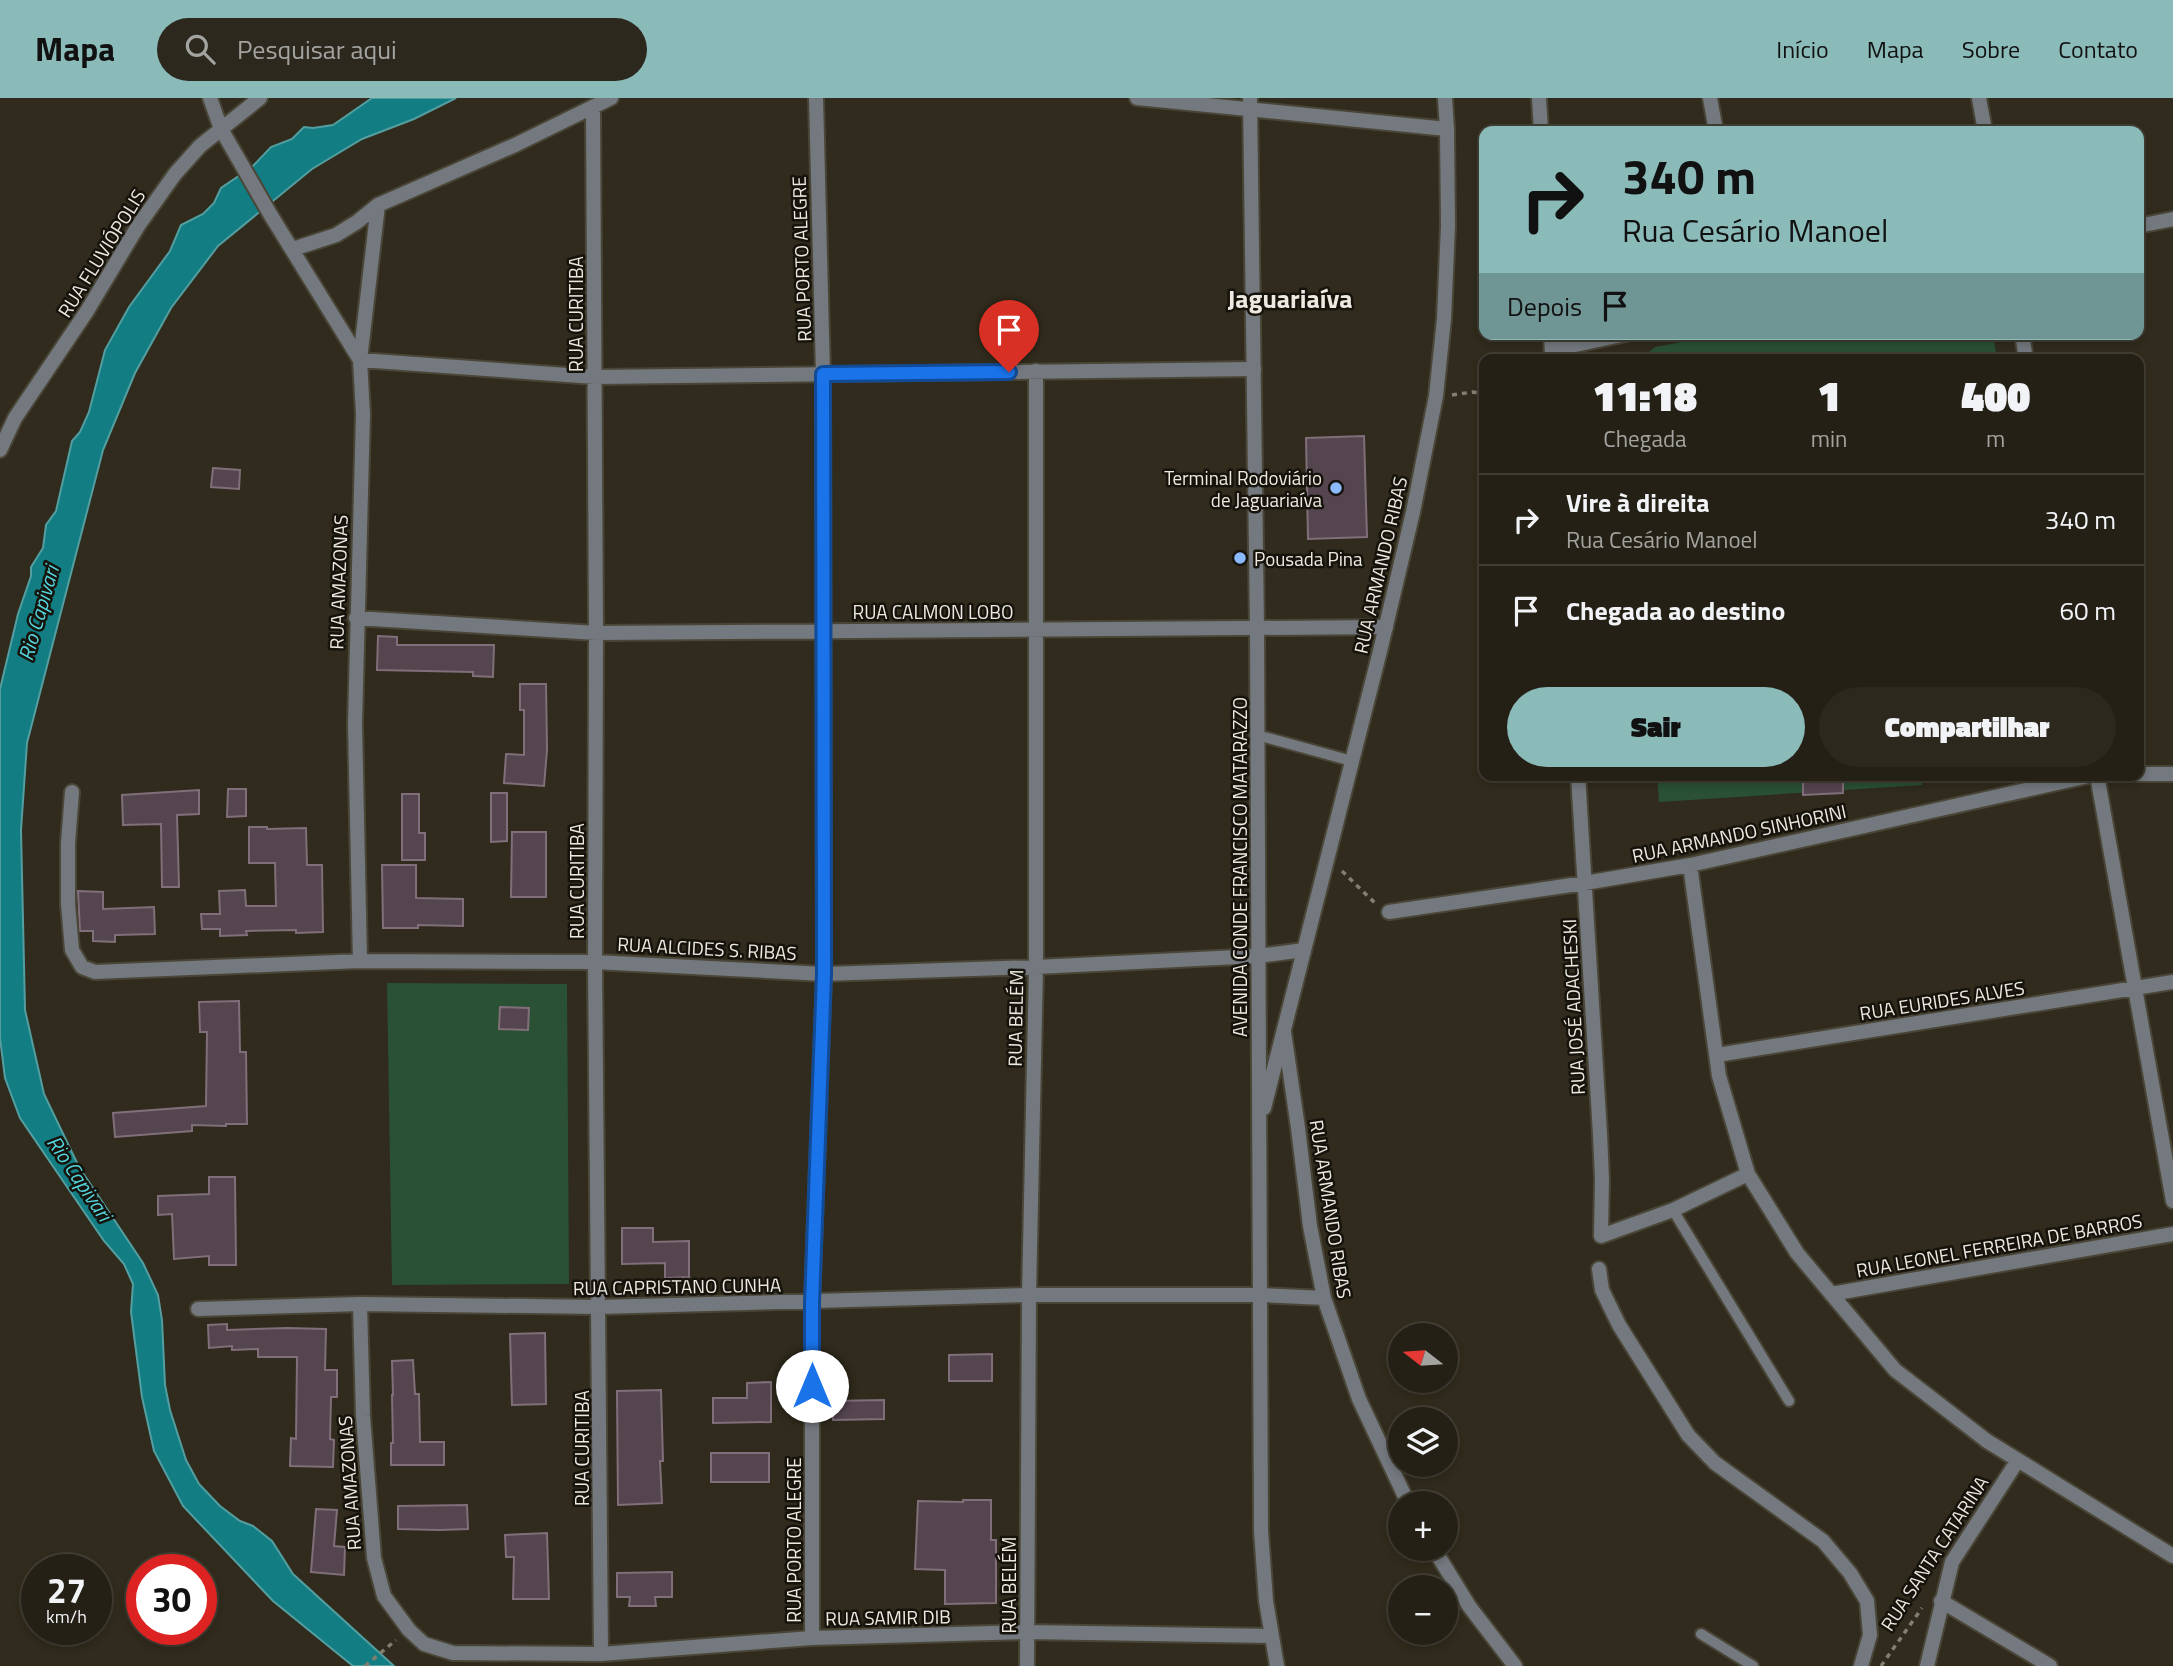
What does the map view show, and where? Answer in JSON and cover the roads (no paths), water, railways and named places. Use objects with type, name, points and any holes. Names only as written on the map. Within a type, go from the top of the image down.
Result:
[{"type":"street","points":[[210,98],[221,128],[270,214],[360,360],[595,377],[1254,369]]},
{"type":"street","name":"RUA FLUVIÓPOLIS","points":[[0,450],[15,418],[88,311],[138,226],[175,174],[200,146],[260,98]]},
{"type":"street","points":[[293,249],[336,235],[378,205],[611,98]]},
{"type":"street","name":"RUA PORTO ALEGRE","points":[[812,1638],[812,1303],[824,974],[823,374],[816,98]]},
{"type":"street","points":[[1137,98],[1251,103],[1447,129]]},
{"type":"street","name":"RUA ARMANDO RIBAS","points":[[1259,1129],[1386,627],[1436,397],[1444,319],[1448,226],[1445,98]]},
{"type":"street","points":[[1539,98],[1541,126]]},
{"type":"street","points":[[1710,98],[1715,126]]},
{"type":"street","points":[[1979,98],[1984,126]]},
{"type":"street","name":"AVENIDA CONDE FRANCISCO MATARAZZO","points":[[1251,103],[1257,628],[1261,1531],[1266,1601],[1277,1666]]},
{"type":"street","name":"RUA CURITIBA","points":[[593,108],[595,962],[601,1654]]},
{"type":"street","name":"RUA AMAZONAS","points":[[360,961],[355,724],[363,414],[360,360],[378,205]]},
{"type":"street","points":[[2144,225],[2173,219]]},
{"type":"street","points":[[1552,354],[1604,340]]},
{"type":"street","name":"RUA BELÉM","points":[[1027,1666],[1029,1295],[1036,967],[1036,371]]},
{"type":"street","name":"RUA CALMON LOBO","points":[[356,618],[596,633],[1386,627]]},
{"type":"street","points":[[2144,774],[2173,774]]},
{"type":"street","name":"RUA JOSÉ ADACHESKI","points":[[1578,781],[1602,1168],[1601,1236],[1674,1210]]},
{"type":"street","name":"RUA ARMANDO SINHORINI","points":[[1389,912],[1585,883],[1690,864],[2068,781]]},
{"type":"street","points":[[2096,781],[2173,1201]]},
{"type":"street","name":"RUA ALCIDES S. RIBAS","points":[[72,792],[68,843],[68,904],[72,950],[82,967],[95,972],[360,961],[595,962],[824,974],[1258,956],[1304,950]]},
{"type":"street","points":[[1690,864],[1719,1076],[1748,1174],[1797,1253],[1895,1370],[1987,1441],[2173,1556]]},
{"type":"street","name":"RUA EURIDES ALVES","points":[[1717,1055],[2173,982]]},
{"type":"street","name":"RUA ARMANDO RIBAS","points":[[1284,1032],[1310,1227],[1324,1298],[1359,1399],[1402,1491]]},
{"type":"street","points":[[1674,1210],[1748,1174]]},
{"type":"street","name":"RUA LEONEL FERREIRA DE BARROS","points":[[1831,1294],[2173,1234]]},
{"type":"street","points":[[1599,1269],[1602,1290],[1619,1325],[1688,1435],[1724,1470],[1823,1541],[1850,1573],[1867,1601],[1870,1635],[1861,1666]]},
{"type":"street","name":"RUA CAPRISTANO CUNHA","points":[[198,1309],[360,1304],[599,1307],[1029,1295],[1261,1295],[1324,1298]]},
{"type":"street","name":"RUA AMAZONAS","points":[[360,1304],[363,1416],[374,1558],[384,1597],[409,1630],[424,1644]]},
{"type":"street","name":"RUA SANTA CATARINA","points":[[1927,1666],[1952,1562],[2018,1460]]},
{"type":"street","points":[[1441,1561],[1469,1606],[1515,1666]]},
{"type":"street","points":[[1941,1601],[2050,1666]]},
{"type":"street","name":"RUA SAMIR DIB","points":[[424,1644],[453,1653],[601,1654],[812,1638],[1027,1632],[1271,1636]]},
{"type":"lane","points":[[1257,735],[1352,761]]},
{"type":"lane","points":[[1674,1210],[1789,1401]]},
{"type":"lane","points":[[1701,1634],[1753,1666]]},
{"type":"water","name":"Rio Capivari","points":[[372,98],[456,98],[414,119],[362,139],[312,169],[218,246],[171,308],[135,373],[103,450],[27,743],[21,830],[25,1010],[44,1094],[79,1167],[143,1263],[158,1295],[165,1385],[186,1460],[199,1484],[220,1506],[272,1541],[293,1574],[394,1666],[353,1666],[273,1601],[183,1506],[154,1451],[142,1397],[131,1312],[133,1284],[124,1264],[104,1241],[20,1118],[5,1078],[0,1038],[0,689],[18,614],[31,576],[31,567],[43,548],[46,525],[56,511],[72,441],[80,432],[89,412],[105,350],[129,307],[170,251],[181,225],[203,214],[214,203],[221,188],[252,167],[271,147],[292,139],[304,127],[333,125]]},
{"type":"place","name":"Terminal Rodoviário de Jaguariaíva","points":[[1336,488]]},
{"type":"place","name":"Pousada Pina","points":[[1240,558]]},
{"type":"district","name":"Jaguariaíva","points":[[1290,298]]}]
